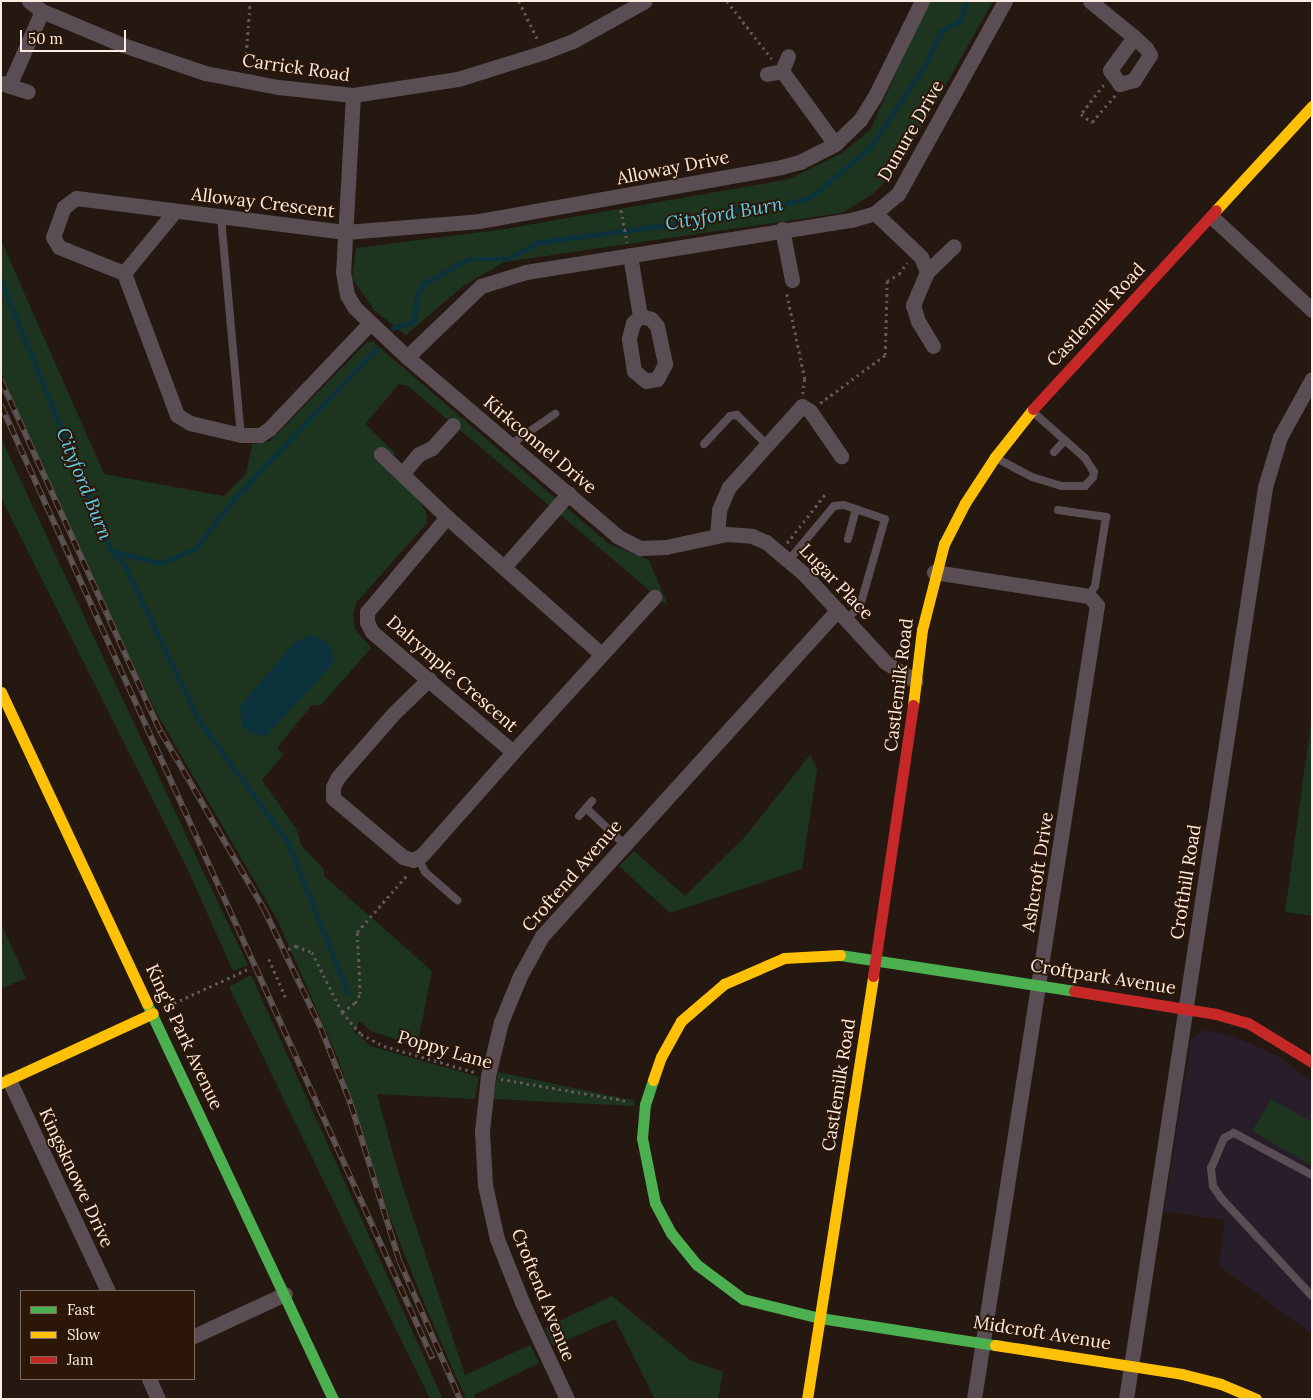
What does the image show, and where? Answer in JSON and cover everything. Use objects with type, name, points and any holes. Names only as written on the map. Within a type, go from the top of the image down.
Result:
[{"type":"street","name":"Carrick Road","points":[[29,1],[42,11],[205,73],[244,81],[353,95],[458,79],[544,52],[573,41],[645,1]]},
{"type":"street","name":"Alloway Drive","points":[[346,232],[471,222],[781,167],[835,144],[860,120],[875,96],[922,1]]},
{"type":"street","name":"Dunure Drive","points":[[406,357],[481,286],[526,272],[782,229],[851,220],[875,213],[903,185],[1005,1]]},
{"type":"street","points":[[1090,1],[1134,37],[1146,48],[1150,58],[1134,80],[1117,80],[1110,70],[1112,62],[1134,37]]},
{"type":"street","points":[[28,92],[5,84],[42,11]]},
{"type":"street","points":[[788,56],[774,72],[835,144]]},
{"type":"street","name":"Kirkconnel Drive","points":[[353,95],[343,272],[347,295],[370,322],[406,357],[569,493],[617,536],[640,548],[666,547],[717,535]]},
{"type":"street","name":"Castlemilk Road","points":[[807,1399],[906,767],[915,681],[934,572],[944,544],[964,503],[995,457],[1032,411],[1312,106]]},
{"type":"street","name":"Alloway Crescent","points":[[174,211],[124,273],[59,247],[53,237],[69,201],[76,198],[346,232]]},
{"type":"street","points":[[875,213],[915,252],[927,272]]},
{"type":"street","points":[[1212,217],[1312,310]]},
{"type":"street","points":[[782,229],[792,280]]},
{"type":"street","points":[[933,346],[918,322],[913,304],[927,272],[954,246]]},
{"type":"street","points":[[630,256],[640,316]]},
{"type":"street","points":[[124,273],[177,415],[182,421],[241,435],[260,435],[269,429],[370,322]]},
{"type":"street","name":"Crofthill Road","points":[[1126,1399],[1265,487],[1280,437],[1312,379]]},
{"type":"street","points":[[717,535],[719,510],[729,487],[767,445],[806,409],[841,456]]},
{"type":"street","points":[[402,474],[419,454],[432,448],[453,425]]},
{"type":"street","points":[[381,454],[447,517],[600,653]]},
{"type":"street","points":[[504,567],[569,493]]},
{"type":"street","name":"Dalrymple Crescent","points":[[447,517],[368,612],[366,622],[372,632],[513,752],[600,653],[654,597]]},
{"type":"street","name":"Lugar Place","points":[[717,535],[752,536],[785,556],[843,615],[885,662],[915,681]]},
{"type":"street","points":[[934,572],[1089,596]]},
{"type":"street","name":"Ashcroft Drive","points":[[974,1399],[1096,617],[1097,605],[1089,596]]},
{"type":"street","name":"Croftend Avenue","points":[[567,1399],[522,1302],[497,1239],[485,1185],[482,1140],[488,1076],[501,1022],[520,976],[542,936],[624,844],[843,615]]},
{"type":"street","points":[[429,679],[394,713],[338,777],[333,787],[334,798],[403,857],[416,858],[513,752]]},
{"type":"street","name":"King's Park Avenue","points":[[1,692],[333,1399]]},
{"type":"street","name":"Croftpark Avenue","points":[[645,1104],[661,1057],[681,1020],[724,984],[784,958],[816,954],[877,958],[1186,1008],[1248,1023],[1312,1062]]},
{"type":"street","points":[[5,1082],[153,1013]]},
{"type":"street","name":"Kingsknowe Drive","points":[[5,1082],[108,1290]]},
{"type":"street","name":"Midcroft Avenue","points":[[645,1104],[642,1138],[646,1166],[655,1203],[670,1233],[696,1264],[744,1299],[820,1318],[983,1341],[1131,1365],[1221,1384],[1256,1399]]},
{"type":"street","points":[[195,1336],[285,1294]]},
{"type":"street","points":[[149,1380],[158,1399]]},
{"type":"lane","points":[[222,217],[241,435]]},
{"type":"lane","points":[[995,457],[1032,478],[1068,486],[1085,486],[1094,472],[1090,464],[1032,411]]},
{"type":"lane","points":[[510,444],[555,414]]},
{"type":"lane","points":[[704,444],[730,416],[738,414],[767,445]]},
{"type":"lane","points":[[1054,452],[1065,440]]},
{"type":"lane","points":[[1032,478],[1038,471]]},
{"type":"lane","points":[[785,556],[834,506],[844,505],[885,520],[860,606],[843,615]]},
{"type":"lane","points":[[848,539],[856,509]]},
{"type":"lane","points":[[1058,510],[1106,517],[1095,586],[1089,596]]},
{"type":"lane","points":[[579,816],[592,801]]},
{"type":"lane","points":[[586,808],[624,844]]},
{"type":"lane","points":[[416,858],[425,872],[456,900]]},
{"type":"lane","points":[[1312,1175],[1234,1133],[1224,1138],[1211,1168],[1213,1186],[1221,1198],[1312,1296]]},
{"type":"path","points":[[244,81],[250,1]]},
{"type":"path","points":[[519,1],[532,29]]},
{"type":"path","points":[[727,1],[762,46]]},
{"type":"path","points":[[1117,80],[1090,123],[1081,114],[1082,111],[1117,80]]},
{"type":"path","points":[[618,197],[630,256]]},
{"type":"path","points":[[806,409],[885,355],[887,281],[899,274],[915,252]]},
{"type":"path","points":[[792,280],[787,293],[805,379],[806,409]]},
{"type":"path","points":[[785,556],[826,494]]},
{"type":"path","points":[[342,1012],[355,1003],[360,994],[357,932],[411,871],[416,858]]},
{"type":"path","name":"Poppy Lane","points":[[288,949],[296,946],[312,952],[342,1012],[360,1034],[384,1046],[488,1076],[645,1104]]},
{"type":"path","points":[[269,959],[286,998]]},
{"type":"path","points":[[153,1013],[250,968]]},
{"type":"shaded area","points":[[1204,1030],[1235,1037],[1276,1055],[1312,1081],[1312,1334],[1219,1266],[1225,1220],[1164,1211],[1191,1038]]},
{"type":"green space","points":[[929,1],[993,1],[900,166],[874,193],[842,213],[504,262],[462,287],[406,335],[375,311],[352,278],[356,248],[505,229],[789,179],[842,153],[870,130]]},
{"type":"green space","points":[[1,240],[104,474],[224,496],[246,474],[252,444],[270,441],[366,343],[372,341],[609,544],[649,560],[668,606],[408,386],[399,384],[365,424],[395,453],[392,456],[426,512],[427,523],[356,603],[353,615],[355,629],[371,648],[320,706],[312,705],[277,748],[284,754],[262,780],[297,830],[301,845],[324,869],[324,876],[432,971],[417,1047],[371,1031],[359,1021],[355,1032],[370,1046],[479,1077],[475,1099],[377,1094],[398,1172],[465,1375],[530,1345],[539,1363],[474,1395],[476,1399],[466,1399],[421,1296],[388,1212],[338,1058],[278,921],[157,714],[48,482],[1,371]]},
{"type":"green space","points":[[1,438],[248,965],[233,971],[187,868],[1,498]]},
{"type":"green space","points":[[1312,715],[1312,916],[1285,912]]},
{"type":"green space","points":[[810,755],[817,769],[802,869],[670,913],[619,866],[634,851],[685,896],[743,839]]},
{"type":"green space","points":[[1,924],[26,978],[1,989]]},
{"type":"green space","points":[[251,975],[443,1399],[430,1399],[229,987]]},
{"type":"green space","points":[[498,1072],[635,1101],[634,1106],[493,1099]]},
{"type":"green space","points":[[1271,1099],[1312,1122],[1312,1166],[1252,1131]]},
{"type":"green space","points":[[612,1296],[690,1360],[723,1372],[718,1399],[655,1399],[615,1319],[553,1346],[545,1328]]},
{"type":"water","points":[[309,635],[322,639],[330,647],[334,655],[333,664],[266,736],[251,734],[242,726],[240,706],[294,643]]},
{"type":"waterway","name":"Cityford Burn","points":[[393,328],[414,321],[417,295],[423,284],[469,259],[506,259],[540,242],[721,218],[747,206],[778,206],[811,197],[871,147],[927,62],[941,31],[960,21],[966,1]]},
{"type":"waterway","name":"Cityford Burn","points":[[1,280],[111,551],[161,563],[194,550],[234,499],[376,349]]},
{"type":"waterway","points":[[112,552],[124,564],[199,720],[288,842],[348,993]]},
{"type":"railway","points":[[1,380],[161,732],[264,909],[321,1028],[351,1104],[400,1262],[460,1399]]},
{"type":"railway","points":[[1,405],[433,1359]]},
{"type":"traffic: fast","points":[[840,955],[1074,991]]},
{"type":"traffic: fast","points":[[147,1004],[333,1399]]},
{"type":"traffic: fast","points":[[653,1080],[645,1104],[642,1138],[655,1203],[671,1233],[696,1264],[743,1299],[820,1318],[995,1345]]},
{"type":"traffic: slow","points":[[1216,210],[1312,106]]},
{"type":"traffic: slow","points":[[913,705],[922,630],[944,544],[965,503],[995,457],[1033,409]]},
{"type":"traffic: slow","points":[[1,692],[147,1004]]},
{"type":"traffic: slow","points":[[653,1080],[661,1057],[681,1021],[724,984],[784,958],[840,955]]},
{"type":"traffic: slow","points":[[807,1399],[873,976]]},
{"type":"traffic: slow","points":[[1,1083],[153,1013]]},
{"type":"traffic: slow","points":[[995,1345],[1182,1374],[1221,1384],[1256,1399]]},
{"type":"traffic: jam","points":[[1033,409],[1216,210]]},
{"type":"traffic: jam","points":[[873,976],[913,705]]},
{"type":"traffic: jam","points":[[1074,991],[1216,1014],[1248,1023],[1312,1062]]}]
